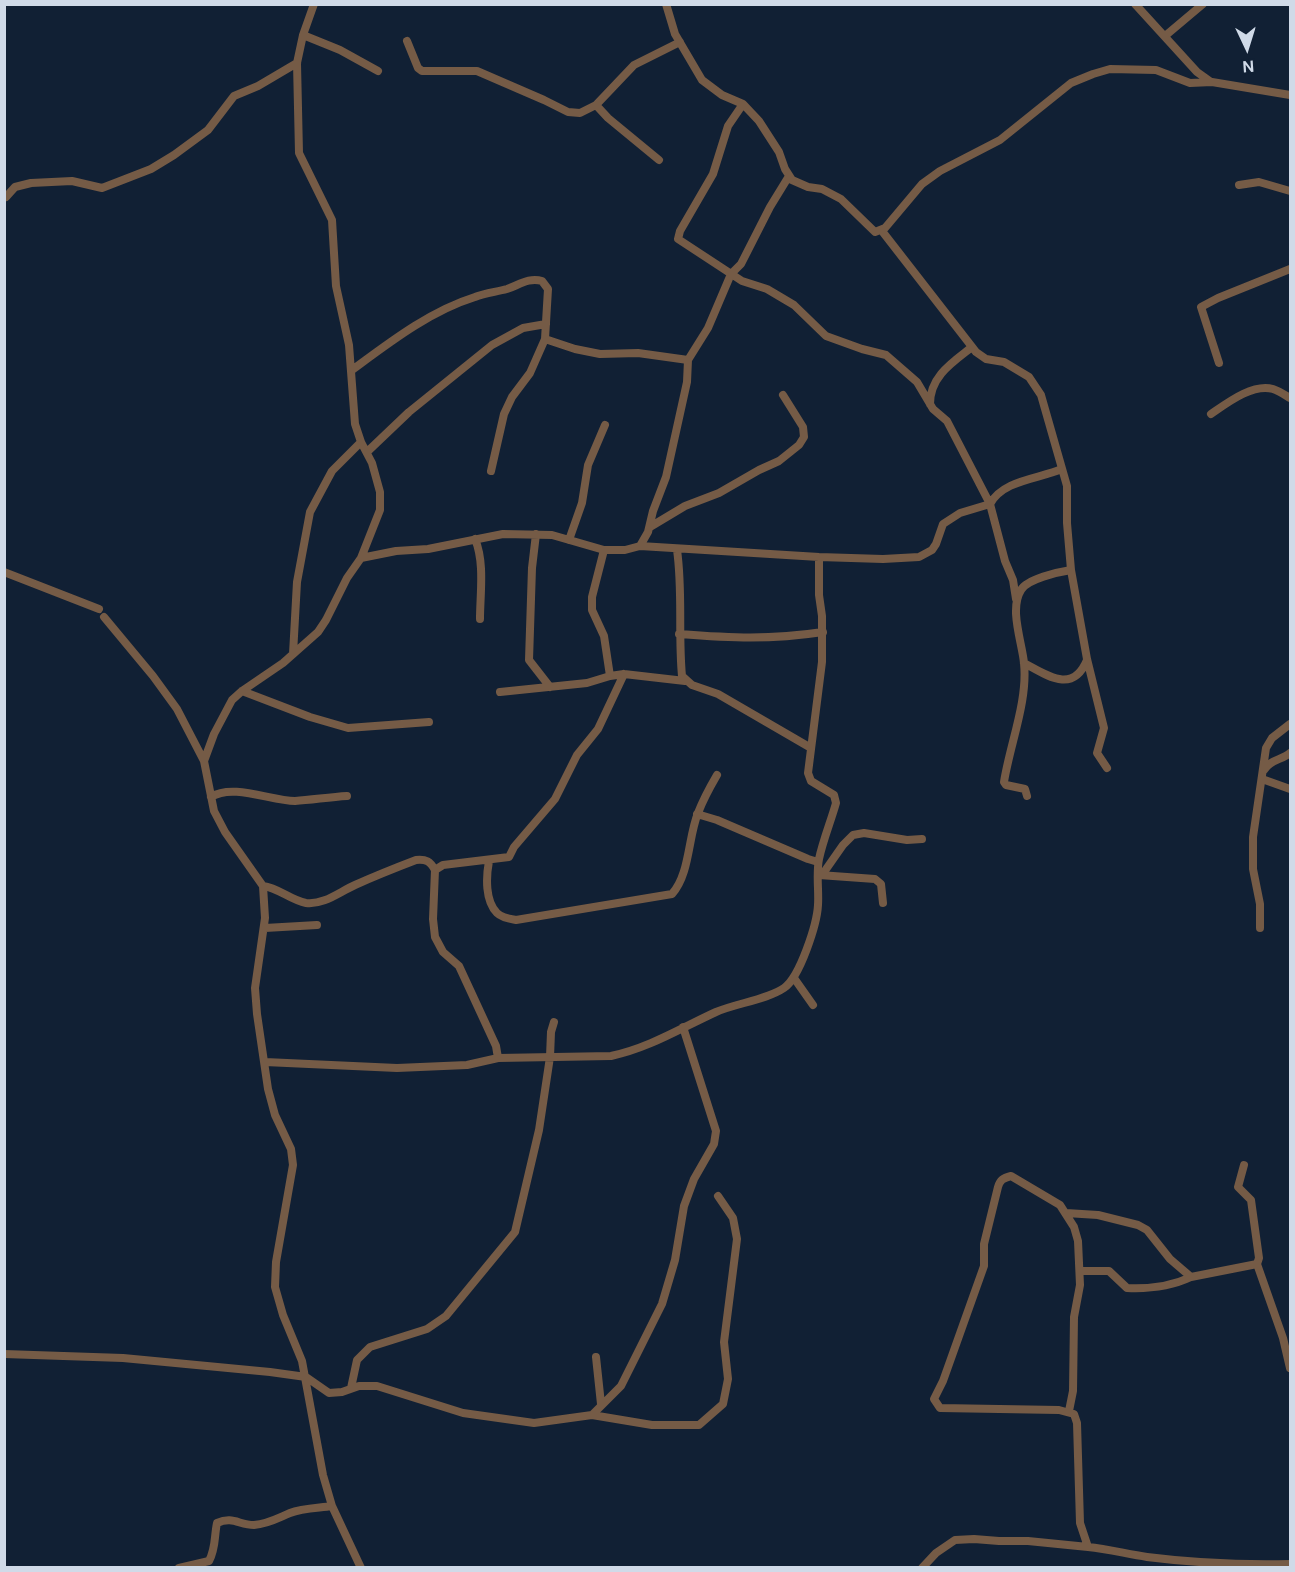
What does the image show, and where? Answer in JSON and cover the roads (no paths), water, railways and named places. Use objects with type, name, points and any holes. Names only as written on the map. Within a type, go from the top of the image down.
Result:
[{"type":"street","points":[[204,761],[227,707],[242,691],[293,654],[318,632],[347,578],[361,558],[381,503],[375,472],[361,442],[353,411],[352,370],[344,318],[336,286],[332,220],[319,189],[299,153],[297,63],[303,35],[314,4]]},
{"type":"street","points":[[666,4],[675,34],[699,75],[708,86],[742,104],[766,131],[779,152],[789,176],[801,184],[822,189],[841,199],[873,231],[882,231],[922,184],[940,171],[1000,140],[1071,83],[1110,69],[1156,70],[1190,82],[1212,82],[1290,95]]},
{"type":"street","points":[[1135,4],[1197,72],[1212,82]]},
{"type":"street","points":[[1165,36],[1203,4]]},
{"type":"street","points":[[303,35],[340,50],[378,71]]},
{"type":"street","points":[[407,41],[418,68],[422,71],[477,71],[568,112],[580,113],[596,105],[634,65],[680,42]]},
{"type":"street","points":[[6,197],[15,187],[31,183],[72,181],[103,188],[151,169],[208,130],[234,96],[258,86],[297,63]]},
{"type":"street","points":[[742,104],[728,126],[719,160],[678,236],[679,241],[731,274],[767,289],[794,305],[826,336],[886,355],[917,382],[930,405],[947,421],[990,504],[1005,561],[1013,580],[1025,682],[1004,782],[1006,785],[1025,789],[1027,796]]},
{"type":"street","points":[[596,105],[608,118],[659,159]]},
{"type":"street","points":[[640,546],[650,527],[653,511],[666,477],[687,382],[688,360],[708,328],[731,274],[741,264],[770,207],[789,176]]},
{"type":"street","points":[[1239,185],[1259,182],[1290,191]]},
{"type":"street","points":[[882,231],[981,356],[1004,362],[1029,377],[1041,395],[1068,493],[1067,523],[1071,570],[1104,728],[1097,753],[1107,768]]},
{"type":"street","points":[[1219,363],[1201,308],[1218,298],[1290,269]]},
{"type":"street","points":[[352,370],[395,339],[447,309],[475,297],[507,289],[530,280],[542,281],[548,289],[545,339],[530,373],[512,397],[504,414],[491,471]]},
{"type":"street","points":[[367,452],[409,412],[492,345],[523,328],[546,324]]},
{"type":"street","points":[[545,339],[574,349],[600,354],[638,353],[688,360]]},
{"type":"street","points":[[930,405],[936,379],[944,369],[972,346]]},
{"type":"street","points":[[1211,414],[1252,391],[1274,389],[1290,398]]},
{"type":"street","points":[[650,527],[685,506],[719,493],[779,461],[799,445],[804,437],[802,427],[783,395]]},
{"type":"street","points":[[569,540],[582,503],[588,465],[605,425]]},
{"type":"street","points":[[293,654],[297,582],[310,512],[332,471],[361,442]]},
{"type":"street","points":[[361,558],[396,551],[428,549],[496,535],[536,534],[604,550],[625,550],[640,546],[819,557],[883,559],[919,557],[932,550],[943,524],[960,513],[990,504],[994,496],[1003,489],[1062,468]]},
{"type":"street","points":[[536,534],[532,568],[529,660],[550,687]]},
{"type":"street","points":[[475,539],[478,545],[480,567],[480,619]]},
{"type":"street","points":[[604,550],[592,597],[592,610],[604,636],[610,676]]},
{"type":"street","points":[[677,550],[679,634],[682,676],[685,681]]},
{"type":"street","points":[[265,1062],[397,1068],[467,1065],[498,1058],[587,1058],[626,1053],[665,1038],[683,1027],[734,1005],[755,1000],[784,988],[794,978],[815,928],[820,875],[818,862],[836,803],[834,795],[809,779],[822,662],[823,632],[819,595],[819,557]]},
{"type":"street","points":[[1016,599],[1022,587],[1029,582],[1071,570]]},
{"type":"street","points":[[4,572],[102,613],[177,709],[204,761],[214,811],[225,832],[263,886],[264,928],[255,988],[272,1103],[291,1149],[293,1165],[276,1262],[275,1287],[283,1315],[302,1361],[323,1475],[332,1506],[361,1568]]},
{"type":"street","points":[[679,634],[751,639],[792,637],[823,632]]},
{"type":"street","points":[[1024,663],[1048,676],[1070,680],[1084,668],[1088,659]]},
{"type":"street","points":[[500,692],[587,683],[624,674],[685,681],[718,694],[811,748]]},
{"type":"street","points":[[435,870],[443,866],[509,857],[514,847],[555,798],[577,755],[598,729],[624,674]]},
{"type":"street","points":[[242,691],[310,717],[348,728],[429,722]]},
{"type":"street","points":[[1260,928],[1260,904],[1253,869],[1253,837],[1266,748],[1272,738],[1290,724]]},
{"type":"street","points":[[1263,775],[1267,765],[1290,753]]},
{"type":"street","points":[[489,861],[486,875],[491,902],[496,913],[516,920],[667,895],[677,888],[689,852],[697,814],[717,775]]},
{"type":"street","points":[[1263,775],[1290,789]]},
{"type":"street","points":[[211,797],[216,794],[240,792],[294,801],[347,796]]},
{"type":"street","points":[[697,814],[818,862]]},
{"type":"street","points":[[820,875],[843,845],[857,833],[864,832],[907,840],[922,839]]},
{"type":"street","points":[[263,886],[273,887],[296,900],[311,903],[324,901],[352,886],[416,860],[425,859],[430,862],[435,870],[433,919],[435,938],[443,952],[459,966],[496,1046],[498,1058]]},
{"type":"street","points":[[820,875],[875,879],[881,884],[883,903]]},
{"type":"street","points":[[264,928],[317,925]]},
{"type":"street","points":[[794,978],[813,1005]]},
{"type":"street","points":[[351,1388],[357,1360],[370,1347],[427,1329],[446,1316],[515,1232],[539,1130],[554,1022]]},
{"type":"street","points":[[592,1415],[621,1386],[662,1304],[675,1260],[684,1206],[694,1179],[714,1144],[716,1131],[683,1027]]},
{"type":"street","points":[[1244,1165],[1238,1187],[1251,1200],[1259,1258],[1257,1264],[1283,1338],[1290,1368]]},
{"type":"street","points":[[1069,1411],[1073,1391],[1074,1317],[1080,1285],[1078,1241],[1060,1205],[1011,1176],[1000,1180],[984,1244],[984,1266],[943,1381],[934,1399],[940,1408],[1069,1411],[1074,1414],[1077,1423],[1080,1523],[1088,1547]]},
{"type":"street","points":[[4,1354],[134,1359],[306,1377],[329,1393],[342,1392],[359,1386],[377,1386],[463,1413],[534,1423],[592,1415],[652,1425],[699,1425],[723,1404],[728,1379],[724,1342],[737,1239],[733,1218],[718,1196]]},
{"type":"street","points":[[1066,1213],[1098,1215],[1138,1225],[1147,1230],[1170,1259],[1191,1277]]},
{"type":"street","points":[[1080,1271],[1109,1271],[1126,1288],[1145,1289],[1174,1285],[1191,1277],[1257,1264]]},
{"type":"street","points":[[596,1357],[601,1404]]},
{"type":"street","points":[[180,1568],[209,1561],[213,1553],[216,1540],[214,1535],[218,1523],[224,1520],[236,1520],[253,1525],[273,1521],[291,1512],[332,1506]]},
{"type":"street","points":[[922,1568],[936,1553],[956,1540],[974,1539],[1028,1541],[1117,1550],[1147,1557],[1245,1564],[1290,1564]]}]
